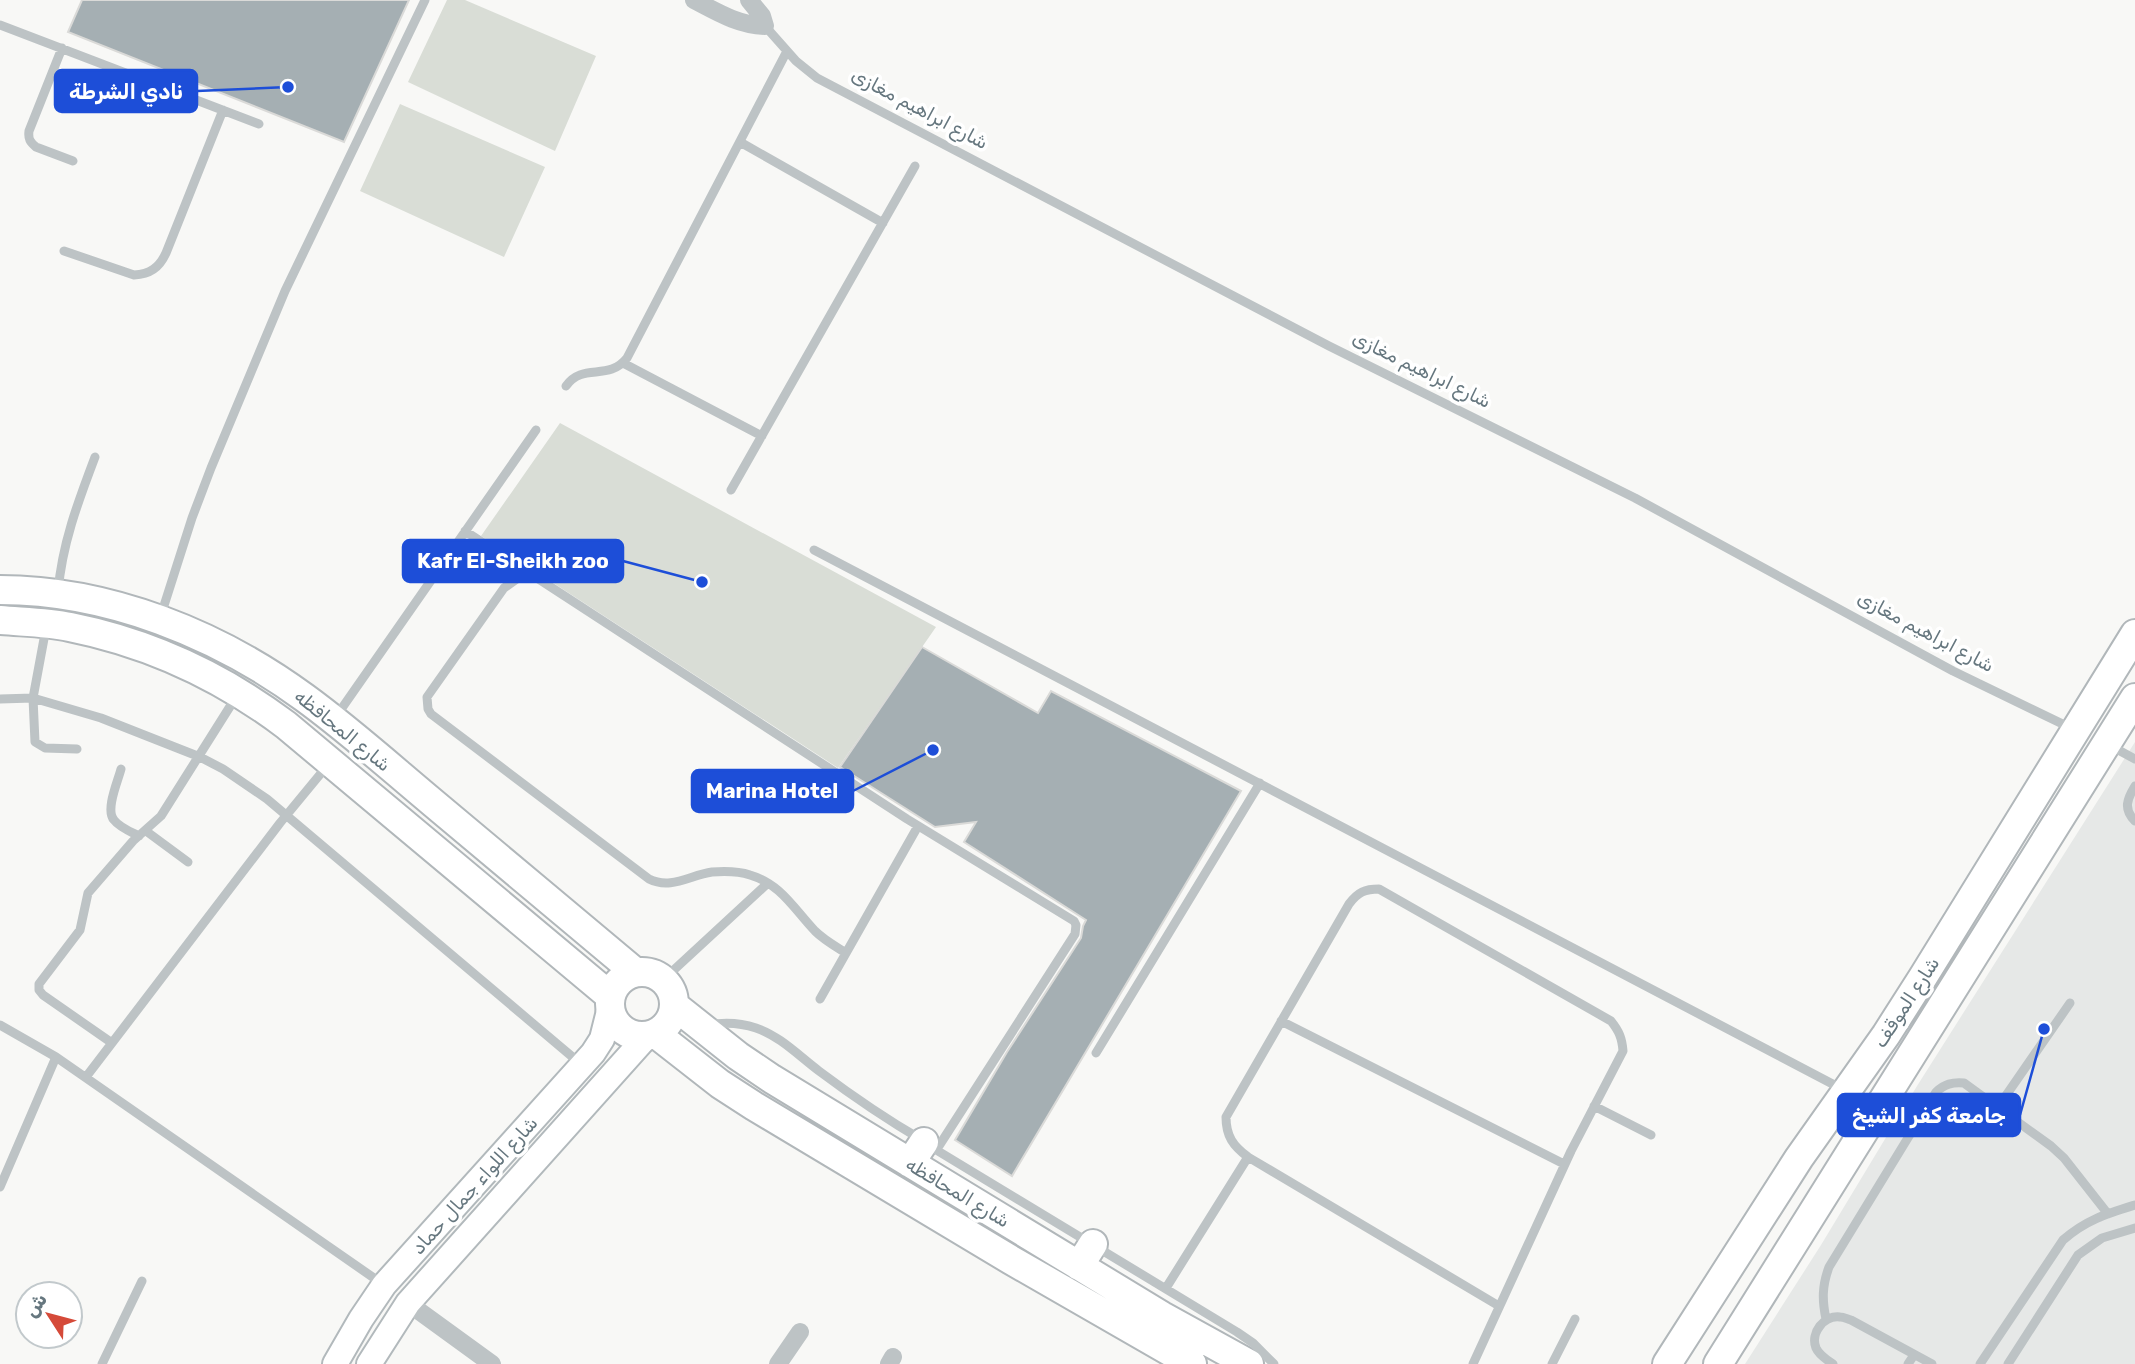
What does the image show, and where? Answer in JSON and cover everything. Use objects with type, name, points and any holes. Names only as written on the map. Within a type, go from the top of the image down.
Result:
[{"type":"main road","name":"شارع المحافظه","points":[[0,590],[58,594],[96,601],[159,621],[223,647],[265,671],[334,720],[635,972]]},
{"type":"main road","name":"شارع المحافظه","points":[[0,620],[46,623],[103,634],[180,661],[240,691],[286,725],[610,1002]]},
{"type":"main road","name":"شارع الموقف","points":[[1667,1364],[1799,1158],[1923,977],[2135,634]]},
{"type":"main road","name":"شارع الموقف","points":[[1718,1364],[2135,698]]},
{"type":"main road","points":[[635,972],[655,974],[664,979],[674,996],[675,1006],[666,1027],[652,1035],[637,1036],[626,1033],[612,1017],[610,1002],[620,981],[635,972]]},
{"type":"main road","points":[[1923,977],[1950,992]]},
{"type":"main road","name":"شارع اللواء جمال حماد","points":[[335,1364],[384,1285],[583,1066],[601,1039],[610,1002]]},
{"type":"main road","name":"شارع المحافظه","points":[[675,1006],[699,1027],[772,1079],[924,1151],[1086,1255],[1162,1316],[1249,1364]]},
{"type":"main road","name":"شارع المحافظه","points":[[652,1035],[754,1106],[1010,1260],[1192,1364]]},
{"type":"main road","name":"شارع اللواء جمال حماد","points":[[369,1364],[408,1303],[652,1035]]},
{"type":"main road","points":[[527,1127],[549,1146]]},
{"type":"street","points":[[694,0],[744,24],[765,26]]},
{"type":"street","name":"شارع ابراهيم مغازى","points":[[749,0],[762,16],[765,26]]},
{"type":"street","points":[[408,1303],[492,1364]]},
{"type":"street","points":[[778,1364],[800,1332]]},
{"type":"lane","points":[[159,621],[206,481],[285,291],[425,0]]},
{"type":"lane","points":[[0,24],[259,124]]},
{"type":"lane","name":"شارع ابراهيم مغازى","points":[[765,26],[806,70],[829,84],[1329,346],[1635,498],[1953,671],[2076,730]]},
{"type":"lane","points":[[62,48],[28,137],[36,147],[73,161]]},
{"type":"lane","points":[[566,386],[580,373],[606,372],[623,363],[788,51]]},
{"type":"lane","points":[[64,251],[134,275],[154,270],[166,253],[223,110]]},
{"type":"lane","points":[[740,142],[883,223]]},
{"type":"lane","points":[[731,490],[915,166]]},
{"type":"lane","points":[[623,363],[762,436]]},
{"type":"lane","points":[[334,720],[536,429]]},
{"type":"lane","points":[[58,594],[60,564],[66,540],[95,457]]},
{"type":"lane","points":[[465,531],[918,826],[1074,921],[1076,930],[924,1151]]},
{"type":"lane","points":[[814,550],[1846,1091]]},
{"type":"lane","points":[[535,577],[518,578],[504,588],[427,697],[431,714],[656,882],[671,883],[710,872],[750,875],[785,894],[819,935],[846,953]]},
{"type":"lane","points":[[46,623],[33,698],[35,742],[46,748],[77,749]]},
{"type":"lane","points":[[112,1043],[43,995],[39,984],[80,930],[88,893],[161,816],[240,691]]},
{"type":"lane","points":[[0,699],[33,698],[101,718],[200,757],[246,783],[583,1066]]},
{"type":"lane","points":[[2106,743],[2135,759]]},
{"type":"lane","points":[[86,1077],[286,815],[330,762]]},
{"type":"lane","points":[[121,769],[110,806],[110,815],[115,822],[143,834],[188,862]]},
{"type":"lane","points":[[1096,1053],[1260,783]]},
{"type":"lane","points":[[2135,786],[2128,797],[2126,807],[2128,814],[2135,821]]},
{"type":"lane","points":[[820,999],[918,826]]},
{"type":"lane","points":[[664,979],[768,883]]},
{"type":"lane","points":[[1473,1364],[1564,1164],[1623,1051],[1622,1040],[1611,1021],[1379,889],[1367,889],[1356,894],[1349,904],[1226,1117],[1226,1129],[1231,1141],[1248,1157],[1499,1306]]},
{"type":"lane","points":[[1998,1107],[2070,1003]]},
{"type":"lane","points":[[1281,1021],[1564,1164]]},
{"type":"lane","points":[[0,1025],[56,1056],[384,1285]]},
{"type":"lane","points":[[0,1187],[56,1056]]},
{"type":"lane","points":[[1826,1320],[1822,1295],[1829,1267],[1936,1091],[1944,1085],[1964,1083],[2051,1146],[2064,1158],[2108,1214]]},
{"type":"lane","points":[[1594,1106],[1651,1135]]},
{"type":"lane","points":[[1166,1289],[1248,1157]]},
{"type":"lane","points":[[1980,1364],[2063,1240],[2084,1224],[2135,1205]]},
{"type":"lane","points":[[2008,1364],[2078,1255],[2102,1238],[2135,1228]]},
{"type":"lane","points":[[1086,1255],[1166,1289],[1253,1343],[1274,1364]]},
{"type":"lane","points":[[102,1364],[142,1281]]},
{"type":"lane","points":[[1833,1364],[1822,1356],[1816,1347],[1815,1337],[1818,1327],[1826,1320],[1839,1316],[1932,1364]]},
{"type":"lane","points":[[1552,1364],[1575,1319]]},
{"type":"lane","points":[[1908,1364],[1914,1355]]},
{"type":"shaded area","points":[[447,0],[465,0],[596,56],[555,151],[408,82]]},
{"type":"shaded area","points":[[400,104],[545,167],[504,257],[360,191]]},
{"type":"shaded area","points":[[560,423],[936,627],[838,768],[481,536]]},
{"type":"shaded area","points":[[2135,742],[2135,1364],[1745,1364],[1917,1086]]},
{"type":"building","points":[[82,0],[409,0],[344,142],[68,32]]},
{"type":"building","points":[[922,647],[1038,713],[1051,691],[1241,791],[1012,1176],[955,1140],[1007,1052],[1081,938],[1086,920],[964,842],[976,822],[935,827],[840,767]]},
{"type":"place","name":"نادي الشرطة","points":[[288,87]]},
{"type":"place","name":"Kafr El-Sheikh zoo","points":[[702,582]]},
{"type":"place","name":"Marina Hotel","points":[[933,750]]},
{"type":"place","name":"جامعة كفر الشيخ","points":[[2044,1029]]}]
